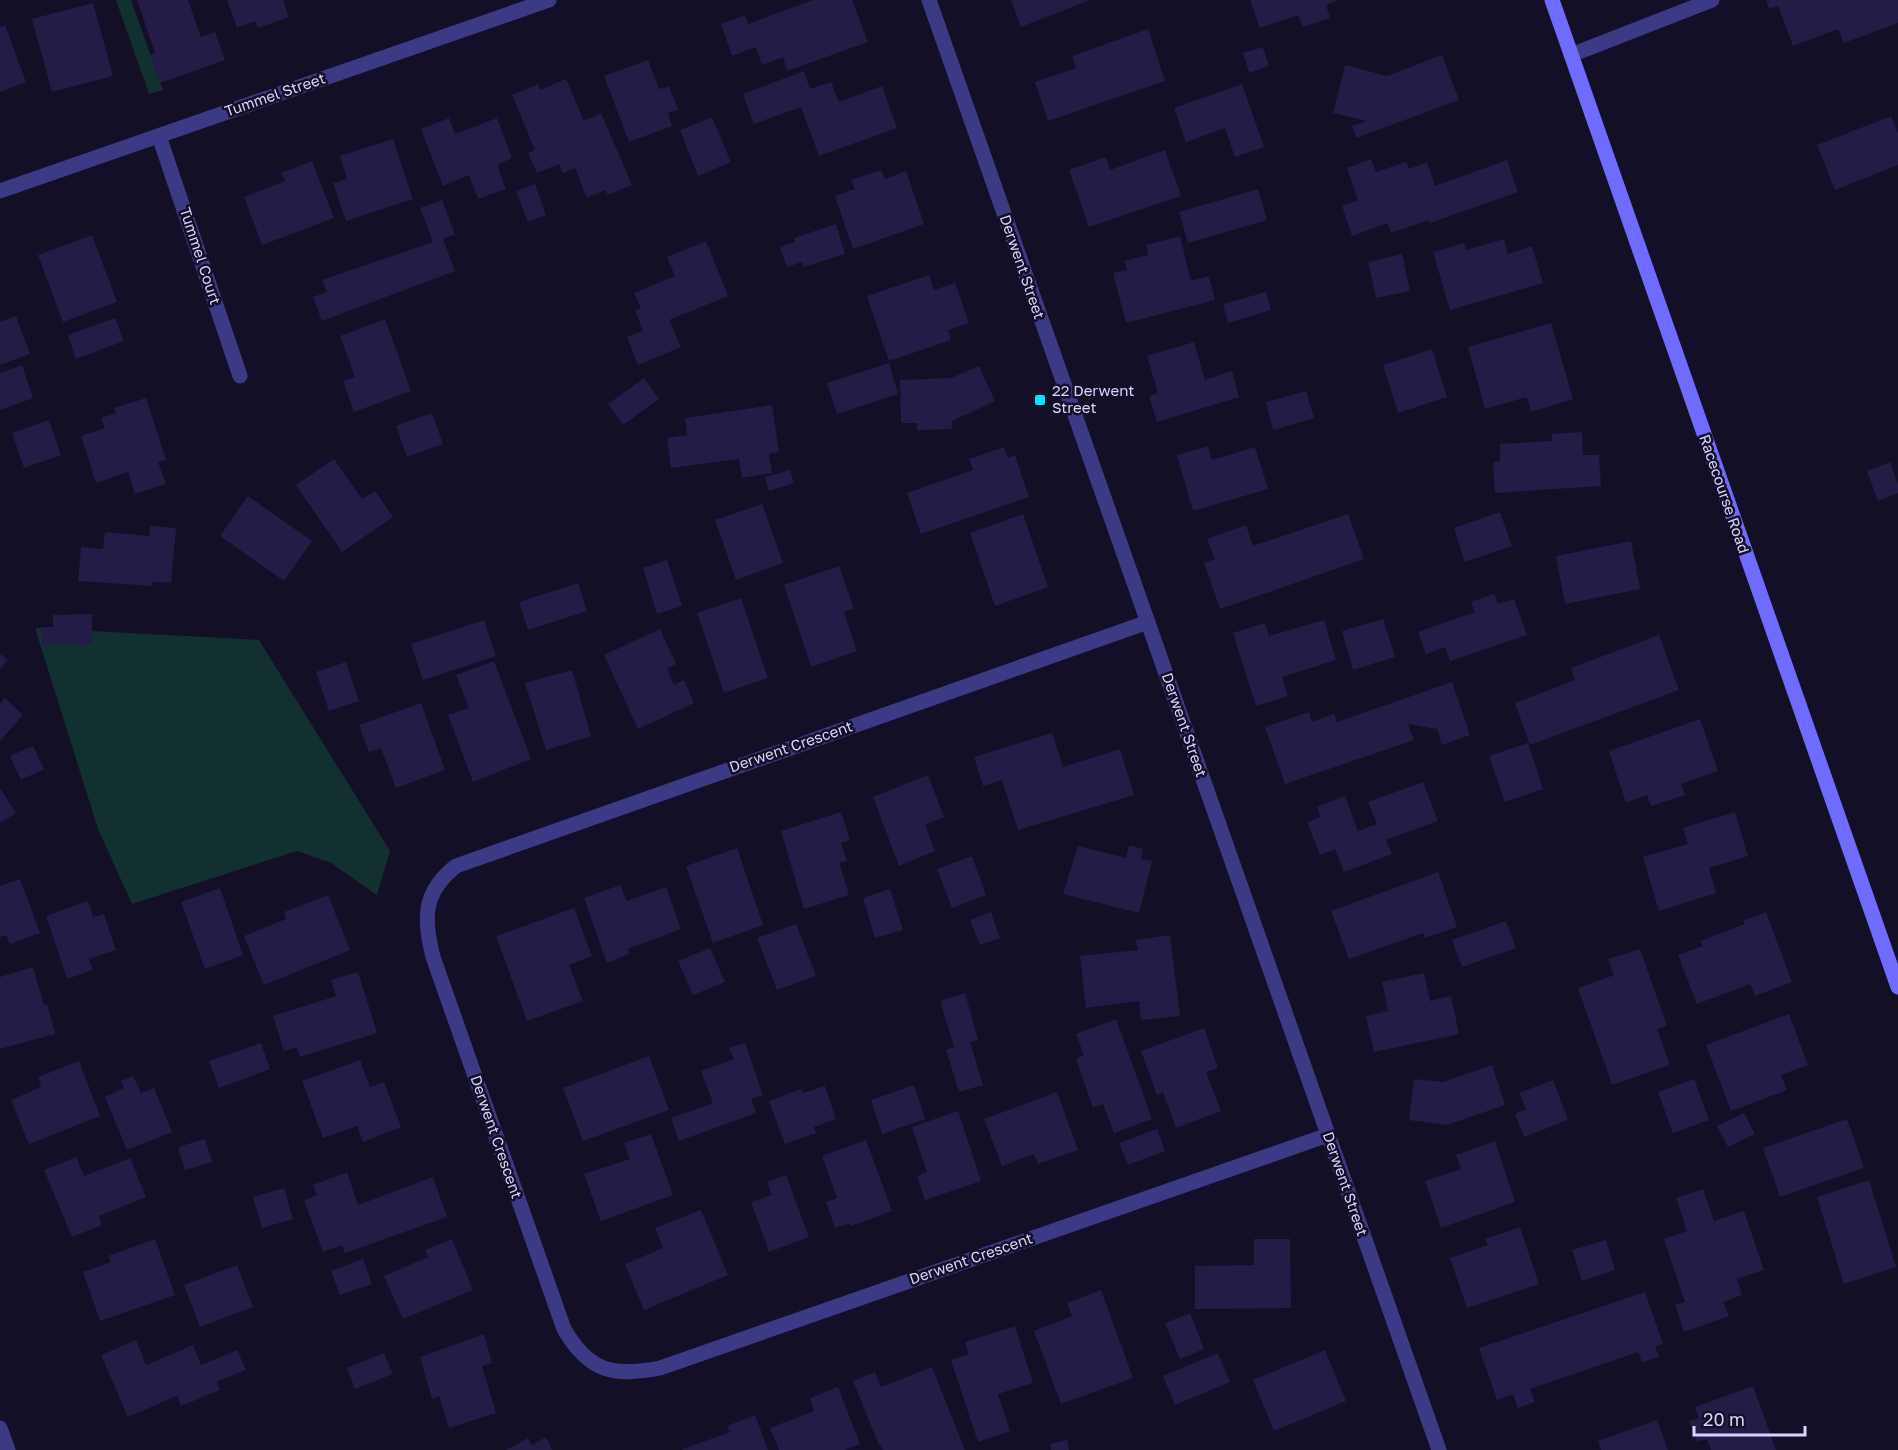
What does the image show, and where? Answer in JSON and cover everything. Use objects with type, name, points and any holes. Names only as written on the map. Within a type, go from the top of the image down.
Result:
[{"type":"street","name":"Tummel Street","points":[[0,191],[549,0]]},
{"type":"street","name":"Derwent Street","points":[[929,0],[1439,1450]]},
{"type":"street","name":"Racecourse Road","points":[[1552,0],[1898,987]]},
{"type":"street","points":[[1571,55],[1712,0]]},
{"type":"street","name":"Tummel Court","points":[[159,136],[240,376]]},
{"type":"street","name":"Derwent Crescent","points":[[1148,622],[456,866],[442,877],[432,894],[426,915],[428,938],[437,968],[564,1329],[575,1348],[591,1362],[611,1371],[636,1373],[660,1368],[1328,1136]]},
{"type":"street","points":[[0,1428],[8,1450]]},
{"type":"green space","points":[[116,0],[131,0],[163,90],[149,94]]},
{"type":"green space","points":[[35,628],[259,640],[390,851],[377,895],[331,863],[297,851],[132,904],[98,829]]},
{"type":"building","points":[[137,0],[188,0],[201,37],[215,32],[225,60],[160,83],[150,55],[155,53]]},
{"type":"building","points":[[227,0],[283,0],[289,17],[258,28],[255,21],[237,28]]},
{"type":"building","points":[[813,0],[852,0],[868,42],[787,71],[783,57],[762,65],[756,47],[732,56],[721,24],[745,15],[748,24]]},
{"type":"building","points":[[1011,0],[1090,0],[1021,27]]},
{"type":"building","points":[[1250,0],[1338,0],[1326,5],[1330,18],[1303,27],[1298,15],[1260,28]]},
{"type":"building","points":[[1766,0],[1898,0],[1898,23],[1844,43],[1838,29],[1793,46],[1778,6],[1769,9]]},
{"type":"building","points":[[93,3],[113,76],[52,92],[32,19]]},
{"type":"building","points":[[5,25],[26,82],[0,92],[0,27]]},
{"type":"building","points":[[1148,29],[1165,81],[1048,121],[1035,82],[1076,68],[1072,56]]},
{"type":"building","points":[[1263,47],[1269,66],[1249,73],[1243,53]]},
{"type":"building","points":[[1442,55],[1459,100],[1356,138],[1352,126],[1367,121],[1333,113],[1345,65],[1387,76]]},
{"type":"building","points":[[648,60],[659,89],[669,86],[678,110],[668,113],[672,126],[629,142],[604,76]]},
{"type":"building","points":[[804,71],[810,89],[831,82],[839,102],[882,86],[897,128],[819,156],[801,107],[754,124],[743,94]]},
{"type":"building","points":[[566,79],[584,121],[601,113],[632,185],[608,195],[605,190],[587,198],[575,168],[563,173],[559,164],[537,173],[528,153],[535,150],[512,95],[538,84],[540,90]]},
{"type":"building","points":[[1242,84],[1264,147],[1235,157],[1225,128],[1186,142],[1174,108]]},
{"type":"building","points":[[1891,116],[1898,133],[1898,165],[1835,190],[1817,145]]},
{"type":"building","points":[[712,117],[731,162],[698,176],[680,130]]},
{"type":"building","points":[[449,118],[455,134],[497,118],[512,158],[497,165],[506,189],[478,199],[469,175],[443,186],[421,129]]},
{"type":"building","points":[[393,139],[413,199],[346,221],[333,183],[347,179],[340,156]]},
{"type":"building","points":[[1165,150],[1181,196],[1089,227],[1069,170],[1106,157],[1110,170]]},
{"type":"building","points":[[1371,159],[1376,172],[1406,162],[1409,169],[1427,162],[1435,186],[1507,160],[1518,192],[1430,223],[1429,220],[1391,233],[1387,223],[1352,236],[1342,206],[1358,200],[1347,168]]},
{"type":"building","points":[[312,161],[334,218],[262,245],[244,197],[285,181],[281,173]]},
{"type":"building","points":[[881,170],[885,179],[906,171],[924,224],[853,249],[835,196],[855,189],[851,180]]},
{"type":"building","points":[[535,184],[546,215],[528,222],[516,191]]},
{"type":"building","points":[[1258,189],[1267,220],[1188,243],[1179,212]]},
{"type":"building","points":[[442,200],[455,234],[443,239],[455,271],[322,321],[313,297],[327,292],[322,280],[433,242],[420,208]]},
{"type":"building","points":[[836,224],[845,254],[804,267],[802,262],[787,267],[780,247],[795,242],[794,238]]},
{"type":"building","points":[[92,235],[117,302],[63,322],[38,255]]},
{"type":"building","points":[[1180,236],[1191,281],[1209,276],[1215,300],[1126,323],[1113,273],[1127,270],[1124,261],[1148,255],[1146,245]]},
{"type":"building","points":[[1504,239],[1508,254],[1532,246],[1543,283],[1450,310],[1433,252],[1464,243],[1466,250]]},
{"type":"building","points":[[706,241],[728,296],[669,320],[681,347],[638,365],[627,337],[643,331],[635,310],[641,308],[634,293],[675,276],[667,257]]},
{"type":"building","points":[[1402,254],[1410,291],[1376,298],[1368,262]]},
{"type":"building","points":[[929,275],[934,290],[955,283],[969,323],[948,330],[951,340],[889,361],[867,296]]},
{"type":"building","points":[[1266,292],[1271,310],[1228,323],[1223,304]]},
{"type":"building","points":[[16,316],[30,354],[0,365],[0,322]]},
{"type":"building","points":[[115,318],[124,341],[76,359],[68,335]]},
{"type":"building","points":[[385,319],[411,391],[354,412],[343,381],[355,377],[340,336]]},
{"type":"building","points":[[1551,323],[1573,399],[1531,412],[1527,397],[1485,409],[1468,347]]},
{"type":"building","points":[[1194,342],[1205,380],[1232,371],[1239,397],[1157,422],[1149,396],[1158,393],[1147,356]]},
{"type":"building","points":[[1432,349],[1447,397],[1398,413],[1383,365]]},
{"type":"building","points":[[889,363],[898,394],[837,414],[827,383]]},
{"type":"building","points":[[22,365],[33,398],[0,410],[0,373]]},
{"type":"building","points":[[979,366],[995,401],[952,421],[952,429],[917,430],[917,423],[901,423],[900,380],[951,378]]},
{"type":"building","points":[[644,378],[659,399],[623,425],[608,404]]},
{"type":"building","points":[[1306,391],[1314,418],[1273,430],[1266,402]]},
{"type":"building","points":[[146,398],[166,460],[158,462],[166,484],[135,494],[128,472],[96,483],[81,436],[105,428],[101,418],[116,413],[114,408]]},
{"type":"building","points":[[772,405],[779,452],[769,454],[772,473],[742,478],[739,459],[671,468],[667,438],[687,435],[685,418]]},
{"type":"building","points":[[432,413],[443,444],[407,457],[396,426]]},
{"type":"building","points":[[49,420],[61,455],[24,468],[12,433]]},
{"type":"building","points":[[1582,432],[1583,455],[1599,455],[1601,486],[1495,493],[1493,462],[1500,461],[1500,444],[1552,441],[1552,434]]},
{"type":"building","points":[[1208,446],[1212,460],[1255,447],[1268,489],[1193,511],[1177,455]]},
{"type":"building","points":[[1004,447],[1008,458],[1015,455],[1029,497],[921,534],[907,493],[973,470],[969,459]]},
{"type":"building","points":[[334,459],[362,499],[375,491],[393,517],[342,552],[296,485]]},
{"type":"building","points":[[1890,462],[1898,484],[1898,493],[1878,501],[1867,471]]},
{"type":"building","points":[[790,470],[794,483],[769,491],[765,477]]},
{"type":"building","points":[[248,496],[312,541],[284,581],[220,536]]},
{"type":"building","points":[[762,504],[783,563],[736,580],[715,520]]},
{"type":"building","points":[[1500,512],[1512,546],[1465,562],[1454,528]]},
{"type":"building","points":[[1023,514],[1048,587],[995,606],[970,533]]},
{"type":"building","points":[[1348,514],[1364,559],[1220,609],[1204,563],[1215,559],[1207,539],[1246,525],[1253,546]]},
{"type":"building","points":[[150,526],[176,528],[171,583],[152,582],[152,586],[78,581],[81,547],[103,549],[105,532],[149,536]]},
{"type":"building","points":[[1631,541],[1640,589],[1565,604],[1556,556]]},
{"type":"building","points":[[667,560],[682,606],[657,614],[643,568]]},
{"type":"building","points":[[839,566],[854,609],[844,612],[857,651],[811,667],[784,585]]},
{"type":"building","points":[[578,583],[587,611],[528,630],[519,602]]},
{"type":"building","points":[[1494,594],[1498,604],[1514,599],[1527,635],[1450,661],[1445,647],[1426,654],[1418,632],[1475,612],[1471,602]]},
{"type":"building","points":[[741,598],[768,678],[724,693],[697,613]]},
{"type":"building","points":[[92,614],[92,644],[42,645],[41,627],[53,627],[53,615]]},
{"type":"building","points":[[1383,619],[1395,657],[1353,670],[1342,631]]},
{"type":"building","points":[[484,620],[496,656],[423,680],[411,644]]},
{"type":"building","points":[[1324,620],[1336,660],[1282,677],[1288,696],[1256,706],[1233,633],[1265,623],[1269,636]]},
{"type":"building","points":[[660,629],[676,664],[667,669],[674,685],[684,680],[694,703],[638,729],[604,655]]},
{"type":"building","points":[[1659,635],[1679,690],[1530,745],[1515,703],[1575,680],[1571,668]]},
{"type":"building","points":[[0,654],[8,660],[0,669]]},
{"type":"building","points":[[494,661],[531,759],[473,782],[448,715],[469,708],[456,675]]},
{"type":"building","points":[[346,662],[359,701],[329,711],[316,672]]},
{"type":"building","points":[[572,670],[591,736],[546,750],[525,683]]},
{"type":"building","points":[[1452,682],[1470,735],[1442,745],[1437,729],[1408,724],[1414,740],[1285,784],[1265,727],[1309,712],[1312,722],[1334,714],[1337,722]]},
{"type":"building","points":[[5,698],[23,715],[0,741],[0,704]]},
{"type":"building","points":[[421,703],[445,770],[396,788],[381,748],[369,752],[359,725]]},
{"type":"building","points":[[1700,719],[1718,771],[1681,784],[1685,795],[1651,806],[1647,795],[1626,803],[1609,751]]},
{"type":"building","points":[[1052,733],[1063,767],[1120,749],[1134,795],[1018,830],[1002,780],[983,786],[974,757]]},
{"type":"building","points":[[1528,743],[1543,789],[1505,802],[1489,756]]},
{"type":"building","points":[[33,746],[44,769],[21,780],[10,756]]},
{"type":"building","points":[[928,775],[944,817],[925,825],[935,851],[899,866],[873,797]]},
{"type":"building","points":[[1423,782],[1438,821],[1386,840],[1392,854],[1344,872],[1335,849],[1320,855],[1307,822],[1321,817],[1317,807],[1345,796],[1358,831],[1377,824],[1368,802]]},
{"type":"building","points":[[0,788],[16,813],[0,823]]},
{"type":"building","points":[[841,812],[850,840],[841,843],[847,861],[839,862],[849,895],[804,909],[781,831]]},
{"type":"building","points":[[1735,812],[1748,856],[1709,868],[1716,893],[1659,911],[1643,857],[1688,844],[1683,828]]},
{"type":"building","points":[[1129,845],[1143,849],[1141,859],[1152,861],[1139,913],[1063,894],[1078,846],[1126,858]]},
{"type":"building","points":[[737,848],[763,925],[713,943],[686,866]]},
{"type":"building","points":[[972,856],[986,895],[952,908],[937,869]]},
{"type":"building","points":[[1438,872],[1457,927],[1425,938],[1423,933],[1349,959],[1331,911]]},
{"type":"building","points":[[20,879],[40,933],[10,944],[6,935],[0,937],[0,886]]},
{"type":"building","points":[[620,885],[627,901],[666,887],[681,929],[628,949],[629,954],[607,963],[584,898]]},
{"type":"building","points":[[220,888],[243,955],[205,969],[181,902]]},
{"type":"building","points":[[890,889],[903,930],[875,938],[863,898]]},
{"type":"building","points":[[328,895],[350,950],[264,985],[244,936],[286,919],[284,912]]},
{"type":"building","points":[[88,901],[93,917],[104,914],[116,950],[89,959],[93,970],[67,979],[46,916]]},
{"type":"building","points":[[574,908],[592,956],[569,965],[583,1001],[527,1021],[496,936]]},
{"type":"building","points":[[991,912],[1000,938],[980,945],[970,920]]},
{"type":"building","points":[[1766,912],[1792,982],[1755,996],[1750,984],[1697,1004],[1678,955],[1703,946],[1700,941],[1745,924],[1743,921]]},
{"type":"building","points":[[1506,921],[1516,948],[1462,967],[1452,940]]},
{"type":"building","points":[[796,924],[816,976],[777,990],[757,938]]},
{"type":"building","points":[[1170,935],[1180,1016],[1141,1020],[1139,1001],[1086,1008],[1080,956],[1138,950],[1136,940]]},
{"type":"building","points":[[710,948],[725,982],[693,995],[678,961]]},
{"type":"building","points":[[1640,949],[1667,1026],[1657,1029],[1670,1065],[1612,1085],[1578,988],[1614,975],[1608,959]]},
{"type":"building","points":[[33,967],[55,1034],[0,1049],[0,977]]},
{"type":"building","points":[[358,972],[377,1033],[300,1057],[297,1047],[284,1051],[273,1016],[336,996],[331,980]]},
{"type":"building","points":[[1424,973],[1430,1001],[1451,996],[1459,1034],[1374,1052],[1366,1016],[1388,1011],[1382,982]]},
{"type":"building","points":[[965,993],[978,1040],[970,1042],[983,1085],[959,1092],[946,1050],[954,1047],[940,1001]]},
{"type":"building","points":[[1789,1014],[1808,1065],[1781,1075],[1787,1090],[1731,1111],[1706,1045]]},
{"type":"building","points":[[1116,1019],[1152,1119],[1114,1133],[1103,1104],[1093,1108],[1076,1059],[1084,1055],[1076,1034]]},
{"type":"building","points":[[1204,1028],[1218,1068],[1206,1072],[1221,1111],[1176,1128],[1163,1092],[1157,1095],[1141,1051]]},
{"type":"building","points":[[261,1043],[270,1069],[219,1088],[209,1061]]},
{"type":"building","points":[[745,1043],[763,1095],[751,1099],[756,1113],[679,1141],[671,1118],[713,1103],[701,1071],[734,1059],[729,1048]]},
{"type":"building","points":[[649,1056],[669,1110],[583,1141],[563,1088]]},
{"type":"building","points":[[360,1060],[370,1087],[384,1082],[401,1127],[363,1142],[357,1126],[323,1138],[302,1081]]},
{"type":"building","points":[[79,1061],[100,1116],[29,1144],[11,1100],[41,1087],[38,1077]]},
{"type":"building","points":[[1492,1065],[1505,1105],[1447,1125],[1409,1120],[1414,1079],[1443,1082]]},
{"type":"building","points":[[133,1076],[141,1093],[154,1088],[172,1132],[127,1150],[105,1097],[124,1088],[121,1081]]},
{"type":"building","points":[[1694,1079],[1709,1120],[1673,1133],[1658,1092]]},
{"type":"building","points":[[1553,1080],[1568,1120],[1524,1137],[1515,1114],[1526,1109],[1519,1093]]},
{"type":"building","points":[[914,1085],[925,1119],[882,1134],[871,1100]]},
{"type":"building","points":[[825,1086],[836,1119],[814,1127],[816,1133],[785,1144],[769,1101],[801,1089],[803,1093]]},
{"type":"building","points":[[1057,1092],[1078,1150],[1038,1164],[1034,1154],[1002,1166],[984,1119]]},
{"type":"building","points":[[958,1111],[981,1181],[925,1200],[917,1176],[927,1172],[912,1127]]},
{"type":"building","points":[[1744,1113],[1755,1134],[1728,1147],[1717,1126]]},
{"type":"building","points":[[1847,1119],[1864,1168],[1780,1197],[1763,1148]]},
{"type":"building","points":[[1157,1129],[1165,1151],[1128,1165],[1119,1143]]},
{"type":"building","points":[[651,1134],[673,1195],[601,1221],[584,1174],[630,1159],[624,1143]]},
{"type":"building","points":[[205,1139],[212,1162],[185,1170],[178,1147]]},
{"type":"building","points":[[866,1140],[892,1211],[851,1226],[850,1223],[835,1228],[826,1202],[837,1198],[822,1156]]},
{"type":"building","points":[[1495,1141],[1515,1202],[1441,1228],[1425,1181],[1461,1169],[1456,1155]]},
{"type":"building","points":[[76,1157],[84,1176],[130,1158],[146,1197],[99,1216],[102,1225],[72,1237],[44,1170]]},
{"type":"building","points":[[347,1172],[358,1205],[433,1177],[447,1217],[345,1253],[342,1245],[323,1252],[304,1200],[317,1195],[313,1185]]},
{"type":"building","points":[[786,1175],[809,1237],[769,1252],[751,1202],[772,1195],[767,1182]]},
{"type":"building","points":[[1869,1180],[1896,1267],[1844,1284],[1817,1197]]},
{"type":"building","points":[[284,1188],[293,1219],[262,1228],[253,1197]]},
{"type":"building","points":[[1703,1189],[1714,1221],[1744,1211],[1764,1270],[1737,1279],[1742,1295],[1723,1302],[1729,1316],[1684,1332],[1675,1305],[1685,1302],[1664,1239],[1687,1231],[1676,1198]]},
{"type":"building","points":[[701,1210],[728,1275],[644,1310],[625,1264],[663,1248],[655,1228]]},
{"type":"building","points":[[1520,1227],[1539,1284],[1467,1308],[1450,1258],[1488,1245],[1485,1239]]},
{"type":"building","points":[[155,1239],[175,1295],[100,1321],[83,1272],[111,1262],[108,1256]]},
{"type":"building","points":[[452,1239],[473,1290],[403,1319],[384,1276],[428,1257],[425,1250]]},
{"type":"building","points":[[1254,1239],[1290,1239],[1291,1308],[1195,1309],[1195,1266],[1254,1265]]},
{"type":"building","points":[[1606,1240],[1615,1270],[1582,1281],[1572,1250]]},
{"type":"building","points":[[363,1259],[372,1284],[340,1295],[331,1271]]},
{"type":"building","points":[[237,1265],[253,1307],[200,1327],[184,1285]]},
{"type":"building","points":[[1101,1290],[1133,1378],[1061,1404],[1034,1331],[1072,1316],[1067,1303]]},
{"type":"building","points":[[1645,1292],[1663,1344],[1655,1346],[1659,1357],[1642,1362],[1638,1352],[1530,1389],[1535,1402],[1518,1408],[1513,1394],[1497,1400],[1479,1348]]},
{"type":"building","points":[[1190,1313],[1204,1349],[1180,1359],[1165,1323]]},
{"type":"building","points":[[1015,1326],[1033,1383],[998,1394],[1010,1431],[978,1442],[951,1360],[969,1354],[965,1342]]},
{"type":"building","points":[[484,1334],[492,1363],[482,1366],[496,1413],[449,1428],[439,1396],[432,1399],[420,1357]]},
{"type":"building","points":[[136,1340],[146,1365],[193,1345],[201,1365],[237,1350],[246,1370],[217,1382],[220,1390],[181,1406],[177,1396],[128,1417],[101,1355]]},
{"type":"building","points":[[1325,1350],[1346,1401],[1274,1431],[1253,1380]]},
{"type":"building","points":[[384,1353],[393,1374],[355,1389],[347,1368]]},
{"type":"building","points":[[1218,1353],[1230,1382],[1175,1405],[1163,1376]]},
{"type":"building","points":[[932,1367],[965,1450],[883,1450],[853,1381],[875,1372],[881,1387]]},
{"type":"building","points":[[1753,1386],[1776,1450],[1711,1450],[1707,1439],[1697,1442],[1689,1421],[1699,1418],[1695,1407]]},
{"type":"building","points":[[838,1387],[860,1444],[844,1450],[779,1450],[770,1428],[814,1411],[810,1398]]},
{"type":"building","points":[[755,1415],[768,1450],[681,1450],[730,1432],[727,1426]]},
{"type":"building","points":[[1657,1420],[1668,1450],[1601,1450],[1598,1441]]},
{"type":"building","points":[[546,1437],[552,1450],[506,1450],[528,1438],[532,1445]]},
{"type":"building","points":[[1067,1440],[1069,1450],[1051,1450],[1050,1444]]},
{"type":"place","name":"22 Derwent Street","points":[[1040,400]]}]
